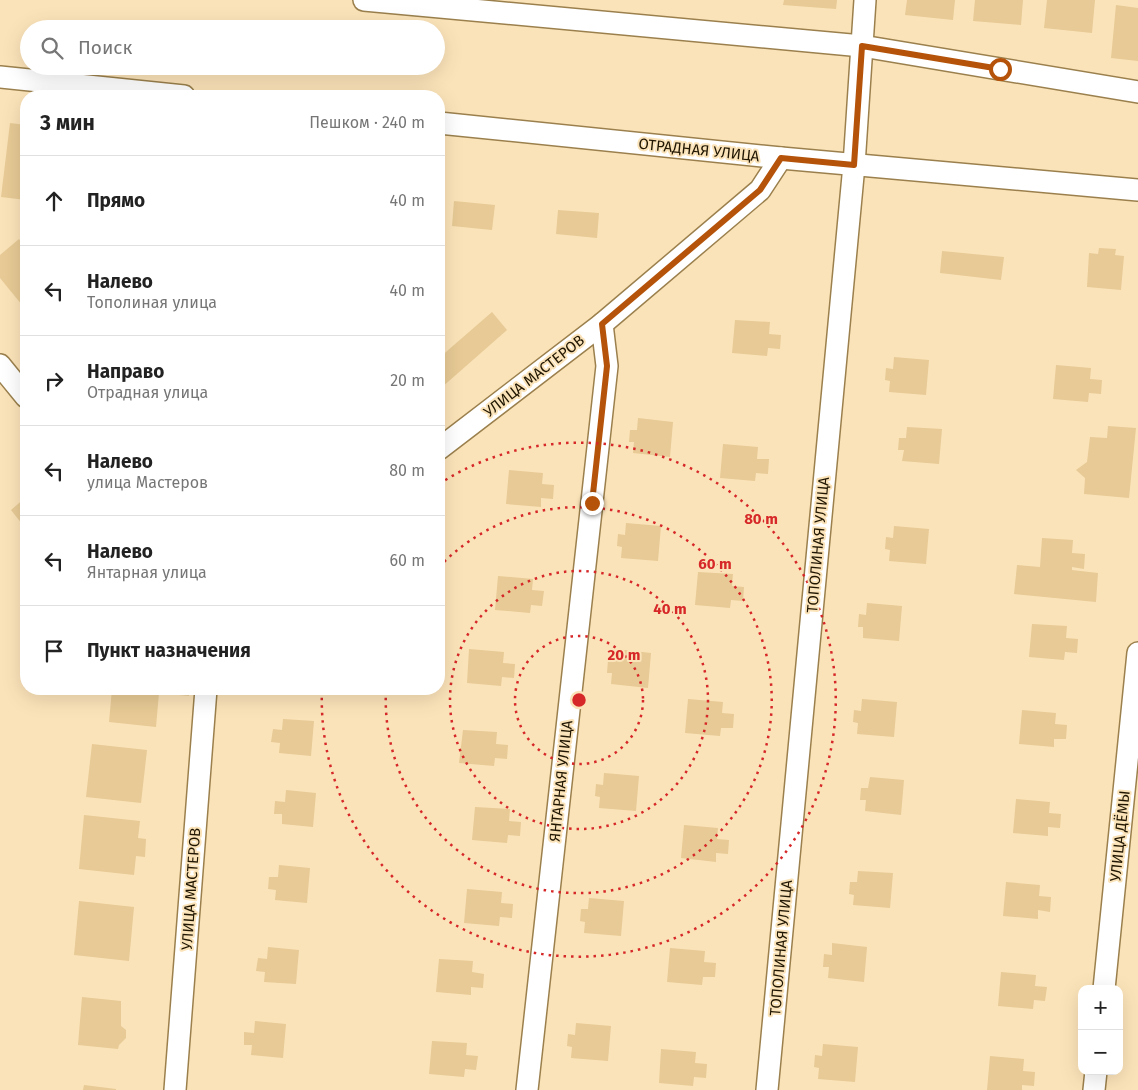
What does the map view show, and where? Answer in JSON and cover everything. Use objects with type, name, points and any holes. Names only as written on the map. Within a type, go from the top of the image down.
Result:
[{"type":"street","points":[[364,0],[414,2],[862,46],[1138,92]]},
{"type":"street","name":"ТОПОЛИНАЯ УЛИЦА","points":[[768,1082],[854,165],[865,0]]},
{"type":"street","points":[[0,77],[126,90]]},
{"type":"street","name":"ОТРАДНАЯ УЛИЦА","points":[[445,124],[854,165],[1138,190]]},
{"type":"street","name":"УЛИЦА МАСТЕРОВ","points":[[445,444],[602,324],[760,190],[781,158]]},
{"type":"street","name":"ЯНТАРНАЯ УЛИЦА","points":[[527,1090],[607,366],[602,324]]},
{"type":"street","points":[[0,365],[20,390]]},
{"type":"street","name":"УЛИЦА ДЁМЫ","points":[[1104,985],[1138,653]]},
{"type":"street","name":"УЛИЦА МАСТЕРОВ","points":[[176,1090],[206,695]]},
{"type":"street","points":[[1094,1090],[1096,1075]]},
{"type":"street","points":[[751,1090],[768,1082]]},
{"type":"building","points":[[784,0],[837,0],[836,9],[783,5]]},
{"type":"building","points":[[907,0],[955,0],[953,20],[905,15]]},
{"type":"building","points":[[975,0],[1023,0],[1021,25],[973,21]]},
{"type":"building","points":[[1047,0],[1095,0],[1092,33],[1044,28]]},
{"type":"building","points":[[1116,5],[1138,8],[1138,61],[1111,58]]},
{"type":"building","points":[[10,123],[20,124],[20,199],[1,197]]},
{"type":"building","points":[[454,201],[495,205],[492,230],[452,226]]},
{"type":"building","points":[[558,210],[599,213],[597,238],[556,234]]},
{"type":"building","points":[[19,239],[20,303],[0,278],[0,255]]},
{"type":"building","points":[[1099,248],[1116,249],[1115,255],[1124,256],[1121,290],[1087,287],[1089,253],[1098,254]]},
{"type":"building","points":[[942,251],[1004,257],[1001,280],[940,273]]},
{"type":"building","points":[[492,312],[507,330],[445,384],[445,353]]},
{"type":"building","points":[[735,320],[770,322],[769,334],[781,335],[780,349],[768,348],[767,356],[732,353]]},
{"type":"building","points":[[894,357],[929,360],[926,395],[889,392],[890,381],[885,380],[886,368],[893,369]]},
{"type":"building","points":[[1056,365],[1091,368],[1090,379],[1102,380],[1101,394],[1089,393],[1088,402],[1053,399]]},
{"type":"building","points":[[638,418],[673,422],[670,457],[633,453],[634,442],[629,442],[630,430],[637,430]]},
{"type":"building","points":[[1108,426],[1136,428],[1129,498],[1084,494],[1085,478],[1076,470],[1087,462],[1090,437],[1107,438]]},
{"type":"building","points":[[907,427],[942,429],[939,464],[902,461],[904,450],[898,450],[899,438],[906,438]]},
{"type":"building","points":[[723,444],[758,447],[757,459],[769,459],[768,474],[756,473],[755,481],[720,478]]},
{"type":"building","points":[[509,470],[543,473],[542,484],[554,485],[553,499],[541,498],[541,507],[506,504]]},
{"type":"building","points":[[20,502],[20,521],[11,510]]},
{"type":"building","points":[[626,523],[661,526],[658,561],[621,558],[622,547],[617,546],[618,534],[625,535]]},
{"type":"building","points":[[894,526],[929,529],[926,564],[889,561],[890,550],[885,549],[886,537],[893,538]]},
{"type":"building","points":[[1042,538],[1073,540],[1072,553],[1085,554],[1084,569],[1072,567],[1072,570],[1098,573],[1096,602],[1014,594],[1017,565],[1040,567]]},
{"type":"building","points":[[698,572],[733,574],[732,586],[744,587],[743,601],[731,600],[730,608],[695,605]]},
{"type":"building","points":[[498,576],[533,579],[532,590],[544,591],[542,606],[531,605],[530,613],[495,610]]},
{"type":"building","points":[[867,603],[902,606],[899,641],[863,638],[863,627],[858,627],[859,614],[866,615]]},
{"type":"building","points":[[1032,624],[1067,626],[1066,638],[1078,639],[1077,653],[1065,652],[1064,660],[1029,657]]},
{"type":"building","points":[[469,649],[504,652],[503,663],[515,664],[514,678],[502,677],[501,686],[467,683]]},
{"type":"building","points":[[616,649],[651,653],[648,688],[611,684],[612,673],[607,673],[608,660],[615,661]]},
{"type":"building","points":[[111,695],[159,695],[156,727],[109,722]]},
{"type":"building","points":[[688,699],[723,702],[722,713],[734,714],[733,728],[721,728],[720,736],[685,733]]},
{"type":"building","points":[[862,699],[897,702],[894,737],[857,734],[858,723],[853,722],[854,710],[861,711]]},
{"type":"building","points":[[1022,710],[1056,713],[1055,724],[1067,725],[1066,739],[1054,739],[1054,747],[1019,744]]},
{"type":"building","points":[[283,719],[314,721],[311,756],[279,753],[280,743],[271,742],[273,729],[282,730]]},
{"type":"building","points":[[463,730],[497,732],[496,744],[508,745],[507,759],[495,758],[494,766],[459,763]]},
{"type":"building","points":[[92,744],[147,750],[141,803],[86,797]]},
{"type":"building","points":[[604,773],[639,776],[636,811],[599,808],[600,797],[595,796],[596,784],[603,785]]},
{"type":"building","points":[[870,777],[904,780],[901,815],[865,811],[866,800],[860,800],[861,788],[868,788]]},
{"type":"building","points":[[286,790],[316,793],[313,827],[282,824],[282,814],[274,814],[275,801],[285,802]]},
{"type":"building","points":[[1016,799],[1050,802],[1049,813],[1061,814],[1060,828],[1048,827],[1048,836],[1013,833]]},
{"type":"building","points":[[475,807],[510,809],[509,821],[521,822],[520,836],[508,835],[507,843],[472,840]]},
{"type":"building","points":[[84,815],[140,821],[138,838],[146,839],[145,857],[136,856],[134,875],[79,869]]},
{"type":"building","points":[[684,825],[718,828],[717,839],[729,840],[728,854],[716,853],[716,862],[681,858]]},
{"type":"building","points":[[279,865],[310,868],[307,903],[275,900],[276,890],[268,889],[269,877],[278,877]]},
{"type":"building","points":[[858,871],[893,873],[890,908],[853,905],[854,895],[849,894],[850,882],[857,882]]},
{"type":"building","points":[[1006,882],[1040,885],[1039,896],[1051,897],[1050,912],[1038,910],[1038,919],[1003,916]]},
{"type":"building","points":[[467,889],[502,892],[501,903],[513,904],[512,918],[500,917],[499,926],[464,923]]},
{"type":"building","points":[[589,898],[624,901],[621,936],[584,933],[585,922],[580,921],[581,909],[588,909]]},
{"type":"building","points":[[79,901],[134,907],[129,961],[74,955]]},
{"type":"building","points":[[832,943],[867,947],[864,982],[828,978],[829,967],[823,967],[824,954],[832,955]]},
{"type":"building","points":[[268,947],[299,950],[296,984],[264,982],[265,972],[256,971],[258,958],[267,959]]},
{"type":"building","points":[[670,948],[705,951],[704,962],[716,963],[715,977],[703,977],[702,985],[667,982]]},
{"type":"building","points":[[439,959],[473,961],[472,972],[484,974],[483,988],[471,987],[471,995],[436,992]]},
{"type":"building","points":[[1001,972],[1036,975],[1035,986],[1047,987],[1045,1001],[1034,1000],[1033,1009],[998,1006]]},
{"type":"building","points":[[82,997],[121,1001],[121,1026],[126,1030],[126,1038],[119,1045],[118,1049],[78,1045]]},
{"type":"building","points":[[255,1021],[286,1024],[283,1058],[251,1055],[252,1045],[244,1045],[244,1032],[254,1033]]},
{"type":"building","points":[[576,1023],[611,1026],[608,1061],[571,1058],[572,1047],[567,1046],[568,1034],[575,1035]]},
{"type":"building","points":[[432,1041],[467,1043],[466,1055],[478,1056],[476,1070],[465,1069],[464,1077],[429,1074]]},
{"type":"building","points":[[823,1044],[858,1047],[855,1082],[818,1079],[819,1068],[814,1067],[815,1055],[822,1056]]},
{"type":"building","points":[[661,1049],[696,1052],[695,1063],[707,1064],[706,1078],[694,1077],[693,1086],[659,1083]]},
{"type":"building","points":[[990,1056],[1024,1059],[1023,1071],[1035,1072],[1034,1086],[1022,1085],[1022,1090],[987,1090]]},
{"type":"building","points":[[84,1085],[116,1089],[116,1090],[83,1090]]},
{"type":"route","points":[[592,503],[607,366],[602,324],[760,190],[781,158],[854,165],[862,46],[1000,69]]}]
